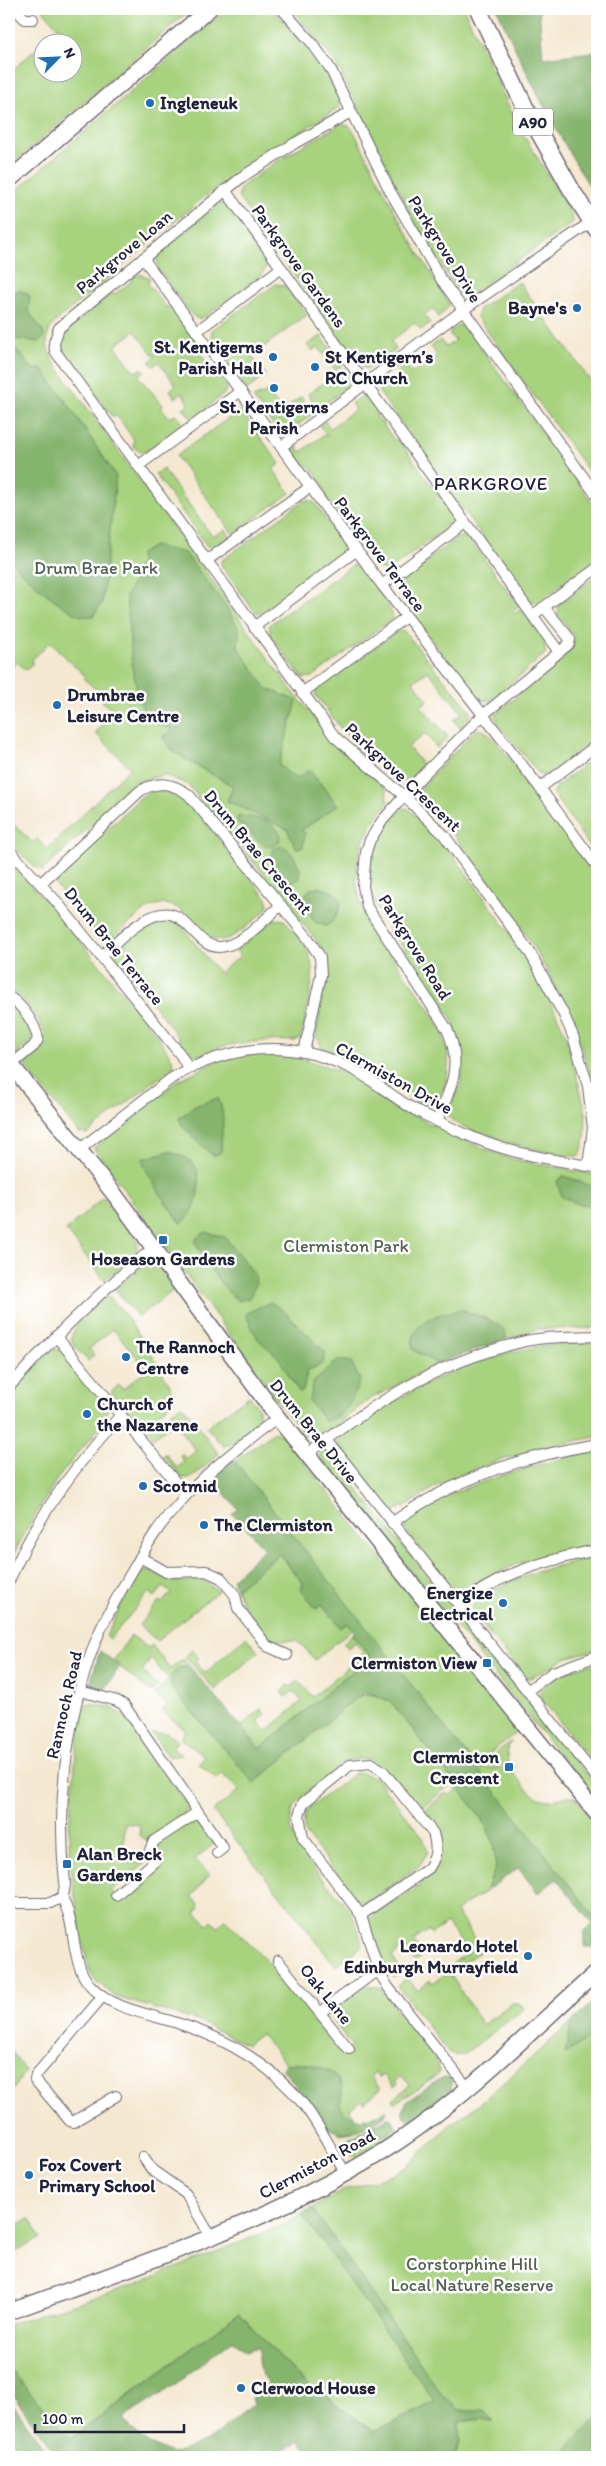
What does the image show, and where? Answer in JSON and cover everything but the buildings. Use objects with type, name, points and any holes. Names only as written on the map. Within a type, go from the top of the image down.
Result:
[{"type":"main road","name":"A90","points":[[478,9],[530,118],[594,226]]},
{"type":"street","points":[[15,9],[26,19],[33,19]]},
{"type":"street","points":[[9,180],[209,9]]},
{"type":"street","name":"Parkgrove Drive","points":[[282,9],[321,54],[337,82],[407,223],[463,310],[597,496]]},
{"type":"street","name":"Parkgrove Loan","points":[[138,466],[59,360],[54,343],[59,328],[225,190],[276,154],[351,112]]},
{"type":"street","name":"Parkgrove Gardens","points":[[225,190],[559,652]]},
{"type":"street","points":[[281,447],[364,382],[463,310],[594,226]]},
{"type":"street","name":"Parkgrove Terrace","points":[[143,258],[382,585],[540,788],[597,866]]},
{"type":"street","points":[[197,331],[281,268]]},
{"type":"street","points":[[138,466],[241,391]]},
{"type":"street","name":"Parkgrove Crescent","points":[[138,466],[302,693],[342,744],[433,822],[454,846],[529,951],[553,992],[573,1036],[588,1086],[593,1128],[593,1167]]},
{"type":"street","points":[[206,562],[310,486]]},
{"type":"street","points":[[382,585],[465,523]]},
{"type":"street","points":[[254,627],[357,550]]},
{"type":"street","points":[[533,615],[597,568]]},
{"type":"street","points":[[544,606],[570,639],[569,644],[559,652]]},
{"type":"street","points":[[302,693],[406,617]]},
{"type":"street","name":"Parkgrove Road","points":[[437,1121],[453,1082],[456,1060],[452,1039],[367,907],[363,886],[363,868],[370,840],[382,821],[441,756],[483,715],[559,652]]},
{"type":"street","points":[[540,788],[597,746]]},
{"type":"street","name":"Drum Brae Crescent","points":[[41,884],[140,791],[161,783],[180,789],[189,795],[282,905],[308,938],[320,957],[321,975],[304,1052]]},
{"type":"street","name":"Drum Brae Terrace","points":[[9,850],[41,884],[101,956],[180,1054],[188,1068]]},
{"type":"street","points":[[101,956],[149,918],[163,913],[178,917],[207,945],[216,948],[227,946],[243,938],[282,905]]},
{"type":"street","name":"Drum Brae Drive","points":[[9,997],[17,1002],[36,1028],[38,1039],[34,1046],[10,1064],[80,1149],[154,1247],[278,1418],[597,1814]]},
{"type":"street","name":"Clermiston Drive","points":[[80,1149],[172,1078],[188,1068],[216,1056],[265,1048],[304,1052],[333,1060],[352,1069],[410,1107],[437,1121],[510,1152],[593,1167]]},
{"type":"street","points":[[9,1386],[56,1336],[108,1286],[154,1247]]},
{"type":"street","points":[[56,1336],[186,1495]]},
{"type":"street","points":[[308,1454],[393,1393],[434,1372],[518,1342],[546,1338],[597,1336]]},
{"type":"street","points":[[9,1581],[41,1517],[87,1452],[121,1415]]},
{"type":"street","name":"Rannoch Road","points":[[278,1418],[215,1467],[186,1495],[154,1534],[100,1633],[80,1691],[70,1740],[62,1803],[62,1856],[65,1889],[63,1897],[69,1915],[81,1970],[89,1985],[120,2006],[186,2026],[235,2048],[263,2065],[283,2082],[304,2105],[345,2172]]},
{"type":"street","name":"Drum Brae Drive","points":[[326,1440],[597,1778]]},
{"type":"street","points":[[392,1523],[429,1497],[498,1468],[539,1456],[597,1444]]},
{"type":"street","points":[[459,1606],[500,1578],[552,1560],[597,1550]]},
{"type":"street","points":[[140,1557],[166,1572],[206,1571],[221,1578],[235,1595],[242,1614],[267,1646],[288,1655]]},
{"type":"street","points":[[527,1691],[553,1672],[597,1656]]},
{"type":"street","points":[[80,1691],[117,1701],[124,1705],[223,1848],[218,1853]]},
{"type":"street","points":[[362,1915],[429,1868],[436,1856],[436,1844],[433,1833],[383,1771],[371,1763],[350,1765],[304,1804],[299,1816],[303,1838],[362,1915],[380,1972],[388,1987],[466,2088]]},
{"type":"street","points":[[116,1894],[156,1861],[150,1850],[154,1842],[198,1812]]},
{"type":"street","points":[[9,1903],[50,1903],[63,1897]]},
{"type":"street","name":"Oak Lane","points":[[278,1961],[349,2049]]},
{"type":"street","points":[[320,2012],[371,1975],[380,1972]]},
{"type":"street","name":"Clermiston Road","points":[[9,2312],[211,2237],[293,2200],[397,2142],[466,2088],[597,1972]]},
{"type":"street","points":[[103,1996],[36,2074],[35,2080],[70,2121],[73,2122],[116,2096]]},
{"type":"street","points":[[143,2158],[152,2170],[186,2194],[211,2237]]},
{"type":"green space","points":[[42,9],[191,9],[9,167],[9,73],[32,53],[32,82],[82,82],[82,32],[58,32],[60,30]]},
{"type":"green space","name":"Drum Brae Park","points":[[227,9],[273,9],[302,42],[324,72],[333,86],[339,108],[266,153],[203,198],[55,322],[47,337],[47,345],[52,359],[61,372],[293,692],[335,743],[386,789],[388,803],[361,848],[358,889],[371,926],[419,994],[440,1028],[448,1064],[437,1103],[430,1107],[420,1103],[353,1059],[322,1048],[316,1034],[325,979],[320,945],[241,846],[187,784],[164,775],[139,781],[43,870],[34,867],[9,842],[9,820],[33,843],[37,839],[47,849],[130,768],[95,733],[114,713],[97,696],[100,693],[84,679],[86,677],[50,642],[31,661],[33,663],[26,670],[17,662],[9,671],[9,197]]},
{"type":"green space","points":[[292,9],[464,9],[518,126],[572,215],[573,222],[470,295],[461,296],[415,223],[336,63]]},
{"type":"green space","points":[[497,9],[539,9],[543,58],[594,52],[595,60],[597,60],[597,198],[543,105]]},
{"type":"green space","points":[[341,124],[349,126],[353,130],[402,225],[450,305],[439,317],[433,309],[424,315],[430,323],[421,330],[415,323],[391,341],[396,349],[387,356],[381,348],[386,357],[367,369],[359,365],[238,197],[240,188],[280,159]]},
{"type":"green space","points":[[220,203],[229,207],[264,256],[267,265],[261,276],[204,317],[198,319],[192,315],[159,270],[157,258],[159,253]]},
{"type":"green space","points":[[139,274],[150,278],[148,284],[166,307],[171,307],[203,351],[202,356],[218,378],[224,379],[227,388],[224,394],[192,419],[183,408],[189,404],[182,393],[175,398],[170,390],[176,385],[159,362],[153,366],[149,362],[155,357],[135,331],[115,346],[135,372],[142,368],[145,371],[138,376],[163,405],[161,407],[170,418],[176,414],[185,425],[145,452],[137,450],[133,446],[134,440],[118,417],[112,416],[64,351],[62,342],[65,332],[110,294],[115,294],[131,282],[131,277]]},
{"type":"green space","points":[[519,282],[597,390],[597,483],[477,317],[479,309]]},
{"type":"green space","points":[[276,284],[285,286],[307,315],[251,356],[266,375],[247,390],[212,342],[212,330]]},
{"type":"green space","points":[[19,290],[27,293],[30,297],[28,310],[43,332],[44,338],[38,342],[9,338],[9,294]]},
{"type":"green space","points":[[458,325],[465,327],[472,335],[597,509],[597,560],[537,603],[527,599],[379,392],[381,384],[388,379],[394,387],[402,380],[397,372],[406,365],[412,373],[437,355],[431,347],[440,340],[446,347],[455,341],[449,333]]},
{"type":"green space","points":[[321,336],[343,365],[335,370],[318,347],[312,351],[307,345]]},
{"type":"green space","name":"Drum Brae Park","points":[[14,347],[33,369],[42,369],[116,476],[102,603],[93,616],[82,616],[65,607],[31,581],[9,557],[9,353]]},
{"type":"green space","points":[[345,368],[351,379],[349,386],[318,409],[308,394]]},
{"type":"green space","points":[[268,392],[282,411],[301,397],[313,414],[288,432],[279,433],[253,398]]},
{"type":"green space","points":[[364,395],[377,410],[376,415],[394,440],[400,441],[453,516],[452,523],[449,526],[387,572],[379,568],[325,496],[322,484],[315,473],[292,451],[296,445],[301,452],[324,435],[328,435],[319,426],[325,421],[330,428],[355,410],[351,403]]},
{"type":"green space","points":[[240,410],[280,464],[273,469],[290,493],[233,534],[176,456]]},
{"type":"green space","points":[[163,469],[212,536],[226,530],[230,536],[213,547],[207,546],[155,474]]},
{"type":"green space","points":[[309,500],[315,503],[343,544],[345,550],[342,556],[264,611],[256,613],[222,567],[221,561],[303,501]]},
{"type":"green space","points":[[461,536],[470,539],[519,606],[512,611],[514,614],[521,609],[545,641],[545,654],[492,700],[481,701],[446,659],[397,593],[396,582]]},
{"type":"green space","points":[[154,546],[185,553],[224,604],[239,629],[238,647],[266,688],[297,701],[279,765],[296,779],[309,770],[338,805],[302,830],[305,833],[303,847],[296,848],[287,829],[227,801],[233,786],[172,750],[162,737],[173,729],[151,722],[140,703],[132,666],[126,596],[134,580],[135,569],[140,565],[140,554]]},
{"type":"green space","points":[[353,565],[364,572],[378,588],[389,606],[392,619],[312,677],[303,678],[271,636],[269,625]]},
{"type":"green space","points":[[597,575],[597,737],[548,775],[540,775],[498,724],[495,715],[573,647],[574,636],[558,615],[559,604]]},
{"type":"green space","points":[[404,631],[469,709],[471,715],[460,728],[454,720],[462,713],[428,671],[413,682],[428,700],[421,706],[448,737],[437,748],[425,733],[408,747],[423,765],[410,779],[403,782],[342,730],[315,694],[318,688],[396,632]]},
{"type":"green space","points":[[480,729],[488,733],[517,767],[597,878],[597,1097],[573,1026],[542,961],[482,871],[444,823],[417,796],[419,790],[474,731]]},
{"type":"green space","points":[[597,755],[597,857],[553,794],[558,785]]},
{"type":"green space","points":[[173,790],[187,799],[268,900],[266,910],[244,929],[229,938],[219,940],[211,938],[182,911],[174,906],[163,904],[146,910],[116,935],[102,940],[55,884],[57,877],[141,797],[152,791]]},
{"type":"green space","points":[[407,808],[436,832],[514,939],[545,989],[566,1036],[586,1113],[585,1139],[580,1156],[569,1156],[532,1149],[490,1137],[456,1123],[448,1116],[450,1106],[461,1081],[463,1062],[458,1034],[450,1016],[379,912],[371,889],[370,866],[376,843],[389,823],[399,812]]},
{"type":"green space","points":[[237,817],[257,818],[274,826],[281,835],[279,843],[273,847],[264,845],[237,822]]},
{"type":"green space","points":[[282,846],[289,851],[300,869],[300,878],[292,883],[281,878],[270,859],[273,850]]},
{"type":"green space","points":[[9,862],[57,913],[157,1035],[173,1061],[174,1065],[169,1070],[87,1134],[79,1133],[24,1065],[40,1045],[45,1035],[40,1023],[31,1010],[20,998],[9,991]]},
{"type":"green space","points":[[318,887],[336,895],[340,901],[335,919],[325,926],[315,922],[305,901],[307,892]]},
{"type":"green space","points":[[164,918],[176,922],[182,927],[219,973],[240,956],[236,950],[275,919],[284,920],[307,949],[312,967],[311,989],[300,1038],[295,1041],[239,1043],[220,1047],[200,1055],[189,1055],[169,1024],[115,958],[117,950],[148,924]]},
{"type":"green space","points":[[9,1004],[32,1031],[32,1041],[15,1055],[9,1047]]},
{"type":"green space","name":"Clermiston Park","points":[[264,1053],[304,1059],[349,1074],[406,1112],[468,1142],[508,1158],[597,1175],[597,1328],[539,1329],[457,1354],[370,1399],[312,1443],[286,1412],[94,1148],[177,1081],[221,1059]]},
{"type":"green space","points":[[218,1098],[223,1117],[221,1152],[212,1155],[182,1126],[179,1118],[195,1106]]},
{"type":"green space","points":[[169,1151],[184,1157],[193,1163],[197,1169],[199,1186],[195,1205],[187,1219],[181,1223],[159,1192],[142,1159]]},
{"type":"green space","points":[[564,1176],[597,1188],[597,1207],[575,1203],[561,1196],[557,1181]]},
{"type":"green space","points":[[104,1197],[137,1239],[137,1246],[131,1257],[104,1280],[66,1230]]},
{"type":"green space","points":[[205,1232],[225,1237],[255,1275],[256,1285],[249,1298],[239,1301],[232,1296],[215,1275],[196,1244],[196,1239]]},
{"type":"green space","points":[[144,1265],[159,1268],[174,1290],[138,1317],[115,1289]]},
{"type":"green space","points":[[108,1295],[126,1316],[172,1389],[170,1404],[142,1426],[138,1420],[132,1418],[111,1392],[119,1385],[123,1389],[147,1369],[113,1329],[89,1349],[94,1355],[88,1361],[73,1343],[72,1337],[78,1324],[90,1310]]},
{"type":"green space","points":[[270,1302],[283,1310],[326,1353],[323,1363],[307,1371],[303,1391],[299,1392],[278,1357],[258,1339],[246,1316],[247,1313]]},
{"type":"green space","points":[[463,1310],[483,1317],[502,1328],[506,1339],[437,1364],[413,1350],[413,1340],[421,1325],[436,1316]]},
{"type":"green space","points":[[597,1342],[597,1437],[538,1449],[500,1460],[438,1485],[406,1506],[394,1511],[387,1507],[338,1445],[337,1440],[340,1435],[407,1394],[454,1371],[503,1354],[529,1348]]},
{"type":"green space","points":[[53,1349],[62,1350],[106,1403],[108,1417],[57,1479],[26,1530],[9,1563],[9,1394]]},
{"type":"green space","points":[[341,1360],[351,1362],[360,1380],[344,1411],[339,1416],[325,1421],[309,1401],[314,1381]]},
{"type":"green space","points":[[249,1396],[259,1409],[259,1420],[230,1445],[223,1446],[206,1427]]},
{"type":"green space","points":[[182,1405],[219,1454],[191,1478],[182,1478],[164,1457],[165,1453],[177,1468],[184,1462],[180,1456],[182,1454],[186,1459],[196,1451],[174,1422],[153,1438],[147,1430]]},
{"type":"green space","points":[[274,1432],[282,1435],[519,1730],[474,1766],[234,1462]]},
{"type":"green space","points":[[324,1449],[440,1592],[432,1597],[319,1456]]},
{"type":"green space","points":[[597,1451],[597,1543],[525,1561],[493,1575],[462,1594],[454,1590],[405,1530],[412,1517],[430,1504],[458,1491],[523,1469]]},
{"type":"green space","points":[[233,1459],[597,1920],[597,1947],[585,1947],[585,1930],[593,1924],[557,1879],[538,1893],[518,1868],[486,1891],[496,1867],[493,1841],[482,1818],[392,1703],[374,1694],[365,1693],[356,1698],[254,1783],[171,1688],[171,1676],[178,1668],[190,1667],[260,1749],[370,1656],[347,1623],[341,1628],[322,1604],[316,1609],[301,1590],[303,1583],[279,1554],[236,1589],[232,1579],[264,1549],[239,1519],[232,1514],[238,1509],[212,1479]]},
{"type":"green space","points":[[279,1554],[303,1583],[317,1609],[322,1604],[341,1627],[347,1622],[352,1629],[315,1660],[296,1641],[272,1640],[244,1606],[236,1589]]},
{"type":"green space","points":[[597,1557],[597,1649],[566,1658],[531,1678],[526,1678],[474,1615],[472,1612],[474,1603],[502,1586],[533,1573]]},
{"type":"green space","points":[[150,1571],[175,1582],[202,1580],[218,1591],[157,1641],[139,1625],[159,1601],[162,1603],[171,1593],[163,1587],[155,1597],[149,1592],[110,1639],[106,1636],[130,1586],[141,1572]]},
{"type":"green space","points":[[443,1595],[597,1787],[597,1802],[435,1600]]},
{"type":"green space","points":[[353,1634],[370,1656],[260,1749],[241,1727],[261,1709],[265,1715],[258,1721],[267,1731],[302,1701],[293,1691],[285,1697],[281,1692],[288,1685],[291,1687],[298,1681],[313,1697],[364,1653],[355,1642],[348,1648],[343,1643]]},
{"type":"green space","points":[[131,1635],[148,1648],[152,1645],[170,1669],[183,1659],[190,1667],[178,1668],[254,1783],[356,1698],[370,1695],[378,1696],[392,1703],[454,1782],[419,1810],[369,1759],[351,1760],[335,1769],[295,1806],[291,1823],[293,1836],[310,1864],[351,1913],[363,1945],[336,1966],[213,1811],[240,1790],[222,1774],[217,1779],[199,1764],[204,1757],[180,1738],[186,1730],[162,1711],[167,1705],[155,1695],[168,1679],[151,1659],[142,1671],[158,1686],[152,1693],[113,1661]]},
{"type":"green space","points":[[246,1637],[258,1652],[215,1690],[185,1657],[192,1650],[199,1658],[195,1662],[205,1673]]},
{"type":"green space","points":[[100,1651],[120,1666],[104,1691],[90,1684]]},
{"type":"green space","points":[[597,1663],[597,1768],[539,1696],[541,1690],[554,1678],[572,1670]]},
{"type":"green space","points":[[88,1704],[111,1707],[126,1718],[188,1806],[185,1813],[147,1840],[139,1835],[140,1825],[125,1823],[123,1861],[145,1864],[111,1890],[117,1897],[161,1860],[155,1852],[156,1847],[184,1826],[196,1822],[200,1824],[215,1843],[195,1859],[210,1874],[192,1896],[198,1903],[199,1908],[195,1912],[209,1925],[212,1921],[218,1927],[225,1920],[278,1972],[344,2053],[352,2046],[334,2022],[333,2011],[366,1985],[379,1987],[438,2063],[439,2072],[434,2078],[395,2103],[393,2099],[410,2085],[402,2076],[396,2081],[398,2084],[394,2087],[384,2075],[379,2078],[375,2073],[371,2077],[380,2089],[364,2103],[362,2100],[349,2109],[357,2120],[353,2132],[339,2134],[316,2110],[283,2061],[261,2034],[247,2045],[198,2021],[116,1997],[97,1982],[90,1972],[81,1937],[70,1860],[69,1828],[77,1744],[83,1710]]},
{"type":"green space","points":[[151,1733],[167,1733],[177,1741],[172,1748],[181,1755],[169,1757]]},
{"type":"green space","points":[[511,1741],[507,1750],[508,1764],[480,1766]]},
{"type":"green space","points":[[509,1767],[523,1785],[541,1799],[575,1797],[597,1826],[597,1920],[476,1769]]},
{"type":"green space","points":[[355,1773],[362,1773],[376,1778],[423,1837],[428,1852],[419,1866],[370,1900],[362,1902],[356,1899],[304,1831],[304,1815],[309,1808]]},
{"type":"green space","points":[[456,1784],[482,1818],[493,1841],[496,1867],[486,1891],[456,1911],[482,1950],[449,1972],[482,2025],[512,2003],[519,2003],[524,2009],[464,2054],[456,2056],[447,2051],[398,1986],[407,1977],[417,1990],[431,1980],[433,1983],[448,1972],[447,1968],[468,1952],[447,1923],[431,1934],[429,1930],[413,1941],[423,1955],[415,1962],[405,1947],[392,1957],[402,1972],[393,1978],[385,1963],[369,1921],[372,1915],[418,1886],[436,1866],[441,1854],[440,1838],[421,1813],[446,1793],[449,1796],[457,1790],[454,1786]]},
{"type":"green space","name":"Corstorphine Hill Local Nature Reserve","points":[[597,1997],[597,2457],[454,2457],[460,2441],[435,2402],[374,2432],[296,2375],[239,2313],[70,2439],[9,2369],[9,2324],[131,2286],[281,2226],[345,2190],[383,2178],[406,2167],[451,2124],[479,2104],[572,2022]]},
{"type":"green space","points":[[597,1997],[597,2034],[564,2054],[572,2022]]},
{"type":"green space","points":[[9,2048],[26,2071],[9,2095]]},
{"type":"green space","points":[[299,2063],[325,2069],[336,2077],[342,2090],[341,2109],[352,2116],[368,2118],[385,2110],[386,2114],[366,2127],[351,2132],[335,2131],[328,2128],[282,2068],[285,2064]]},
{"type":"green space","points":[[443,2077],[451,2078],[451,2091],[423,2115],[410,2121],[404,2117],[402,2111],[407,2101]]},
{"type":"green space","points":[[388,2118],[393,2120],[397,2129],[396,2134],[356,2157],[345,2154],[339,2144]]},
{"type":"green space","points":[[390,2118],[396,2125],[391,2132],[374,2136],[362,2148],[352,2148],[346,2145],[347,2140]]},
{"type":"green space","points":[[312,2208],[443,2396],[459,2410],[485,2410],[494,2422],[483,2419],[459,2422],[460,2441],[454,2457],[312,2457],[300,2440],[274,2457],[58,2457],[9,2390],[9,2369],[71,2439],[239,2313],[296,2375],[374,2432],[435,2402],[302,2214]],"holes":[[[232,2340],[245,2351],[257,2347],[259,2350],[260,2368],[269,2384],[252,2397],[254,2404],[207,2441],[172,2454],[158,2448],[138,2435],[124,2418],[169,2389]]]},
{"type":"green space","points":[[30,2218],[41,2238],[12,2254],[9,2248],[9,2230]]},
{"type":"green space","points":[[9,2400],[52,2457],[24,2457],[9,2436]]},
{"type":"green space","points":[[597,2418],[597,2457],[559,2457]]},
{"type":"place","name":"Ingleneuk","points":[[150,103]]},
{"type":"place","name":"Bayne's","points":[[577,308]]},
{"type":"place","name":"St. Kentigerns Parish Hall","points":[[273,357]]},
{"type":"place","name":"St Kentigern’s RC Church","points":[[315,367]]},
{"type":"place","name":"St. Kentigerns Parish","points":[[274,388]]},
{"type":"place","name":"Drumbrae Leisure Centre","points":[[57,705]]},
{"type":"place","name":"Hoseason Gardens","points":[[163,1240]]},
{"type":"place","name":"The Rannoch Centre","points":[[126,1357]]},
{"type":"place","name":"Church of the Nazarene","points":[[87,1414]]},
{"type":"place","name":"Scotmid","points":[[143,1486]]},
{"type":"place","name":"The Clermiston","points":[[204,1525]]},
{"type":"place","name":"Energize Electrical","points":[[503,1603]]},
{"type":"place","name":"Clermiston View","points":[[487,1663]]},
{"type":"place","name":"Clermiston Crescent","points":[[509,1767]]},
{"type":"place","name":"Alan Breck Gardens","points":[[67,1864]]},
{"type":"place","name":"Leonardo Hotel Edinburgh Murrayfield","points":[[528,1956]]},
{"type":"place","name":"Fox Covert Primary School","points":[[29,2175]]},
{"type":"place","name":"Clerwood House","points":[[241,2388]]},
{"type":"district","name":"PARKGROVE","points":[[491,483]]}]
